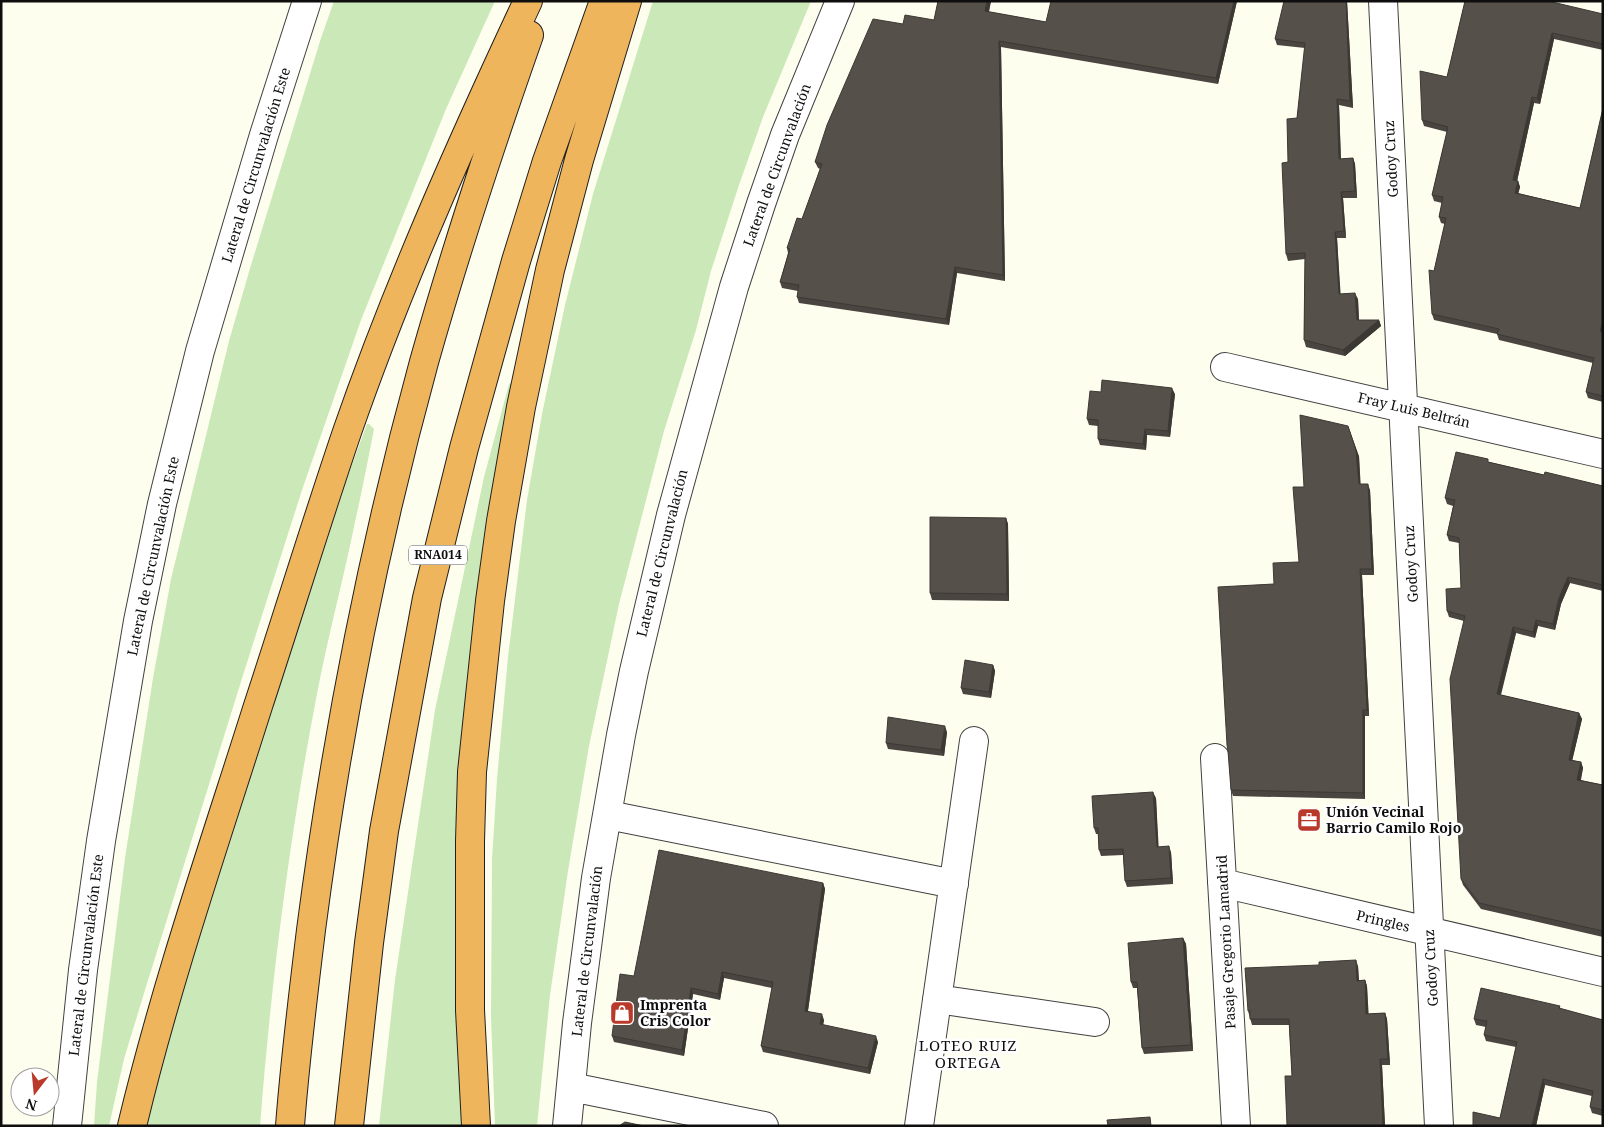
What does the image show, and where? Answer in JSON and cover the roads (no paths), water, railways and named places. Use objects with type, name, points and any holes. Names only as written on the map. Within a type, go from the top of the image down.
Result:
[{"type":"highway","points":[[132,1126],[152,1049],[208,863],[347,432],[429,219],[484,94],[528,1]]},
{"type":"highway","points":[[290,1126],[304,985],[325,830],[362,619],[383,525],[424,362],[457,250],[493,139],[542,1]]},
{"type":"highway","name":"RNA014","points":[[350,1126],[369,943],[384,831],[427,598],[464,448],[516,261],[547,161],[604,1]]},
{"type":"highway","points":[[476,1126],[470,1010],[470,841],[472,772],[490,601],[501,521],[521,407],[550,270],[578,160],[627,1]]},
{"type":"street","name":"Lateral de Circunvalación Este","points":[[67,1126],[83,970],[101,841],[138,621],[162,504],[200,351],[267,126],[307,1]]},
{"type":"street","name":"Lateral de Circunvalación","points":[[567,1126],[577,1023],[594,888],[621,736],[640,645],[671,515],[734,288],[785,135],[840,1]]},
{"type":"street","name":"Godoy Cruz","points":[[1383,1],[1439,1126]]},
{"type":"street","name":"Fray Luis Beltrán","points":[[1225,367],[1603,454]]},
{"type":"street","points":[[918,1126],[974,741]]},
{"type":"street","name":"Pasaje Gregorio Lamadrid","points":[[1216,758],[1236,1126]]},
{"type":"street","points":[[608,815],[954,884]]},
{"type":"street","name":"Pringles","points":[[1222,883],[1603,972]]},
{"type":"street","points":[[937,999],[1095,1022]]},
{"type":"street","points":[[571,1087],[764,1126]]},
{"type":"place","name":"Unión Vecinal Barrio Camilo Rojo","points":[[1309,820]]},
{"type":"place","name":"Imprenta Cris Color","points":[[622,1013]]},
{"type":"district","name":"LOTEO RUIZ ORTEGA","points":[[968,1054]]}]
